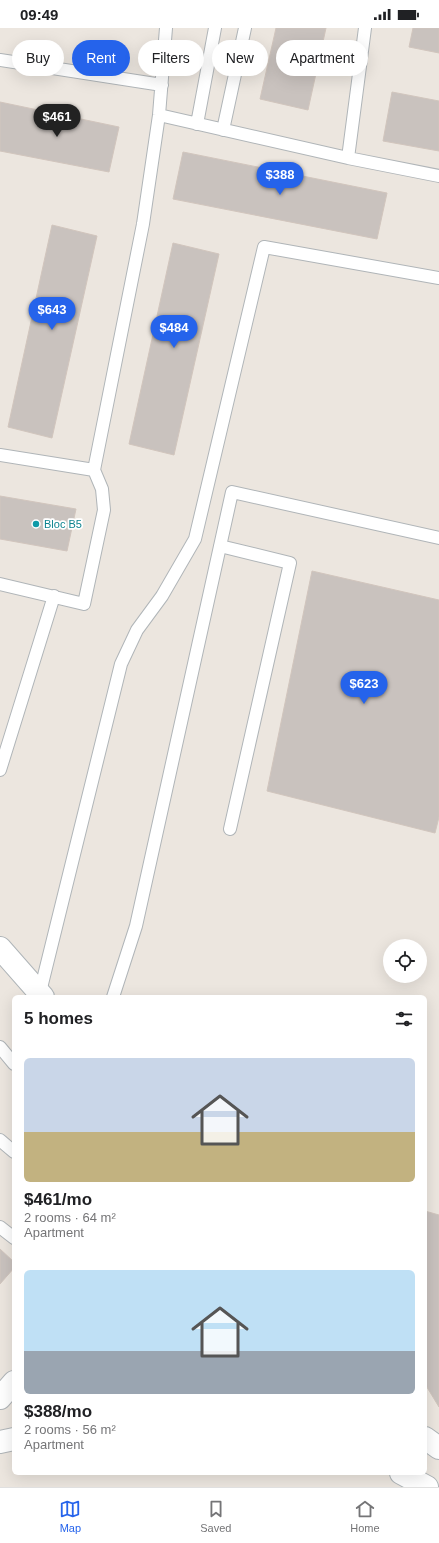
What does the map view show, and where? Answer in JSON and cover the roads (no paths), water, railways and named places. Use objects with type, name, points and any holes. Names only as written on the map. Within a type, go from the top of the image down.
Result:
[{"type":"main road","points":[[0,948],[41,995]]},
{"type":"main road","points":[[0,1398],[12,1384]]},
{"type":"main road","points":[[0,1442],[12,1439]]},
{"type":"main road","points":[[427,1439],[439,1448]]},
{"type":"main road","points":[[405,1475],[427,1487]]},
{"type":"lane","points":[[0,584],[84,604],[104,510],[102,489],[94,470],[143,224],[159,115],[166,28]]},
{"type":"lane","points":[[197,124],[215,28]]},
{"type":"lane","points":[[223,130],[245,28]]},
{"type":"lane","points":[[348,158],[365,28]]},
{"type":"lane","points":[[0,60],[162,85]]},
{"type":"lane","points":[[159,115],[348,158],[439,176]]},
{"type":"lane","points":[[41,995],[121,664],[137,630],[162,596],[195,539],[264,247],[439,278]]},
{"type":"lane","points":[[0,455],[94,470]]},
{"type":"lane","points":[[115,995],[136,926],[232,492],[439,538]]},
{"type":"lane","points":[[220,546],[290,563],[230,829]]},
{"type":"lane","points":[[0,770],[54,596]]},
{"type":"lane","points":[[0,1047],[7,1053],[12,1061]]},
{"type":"lane","points":[[0,1140],[12,1150]]},
{"type":"lane","points":[[0,1227],[12,1236]]},
{"type":"place","name":"Bloc B5","points":[[36,524]]}]
